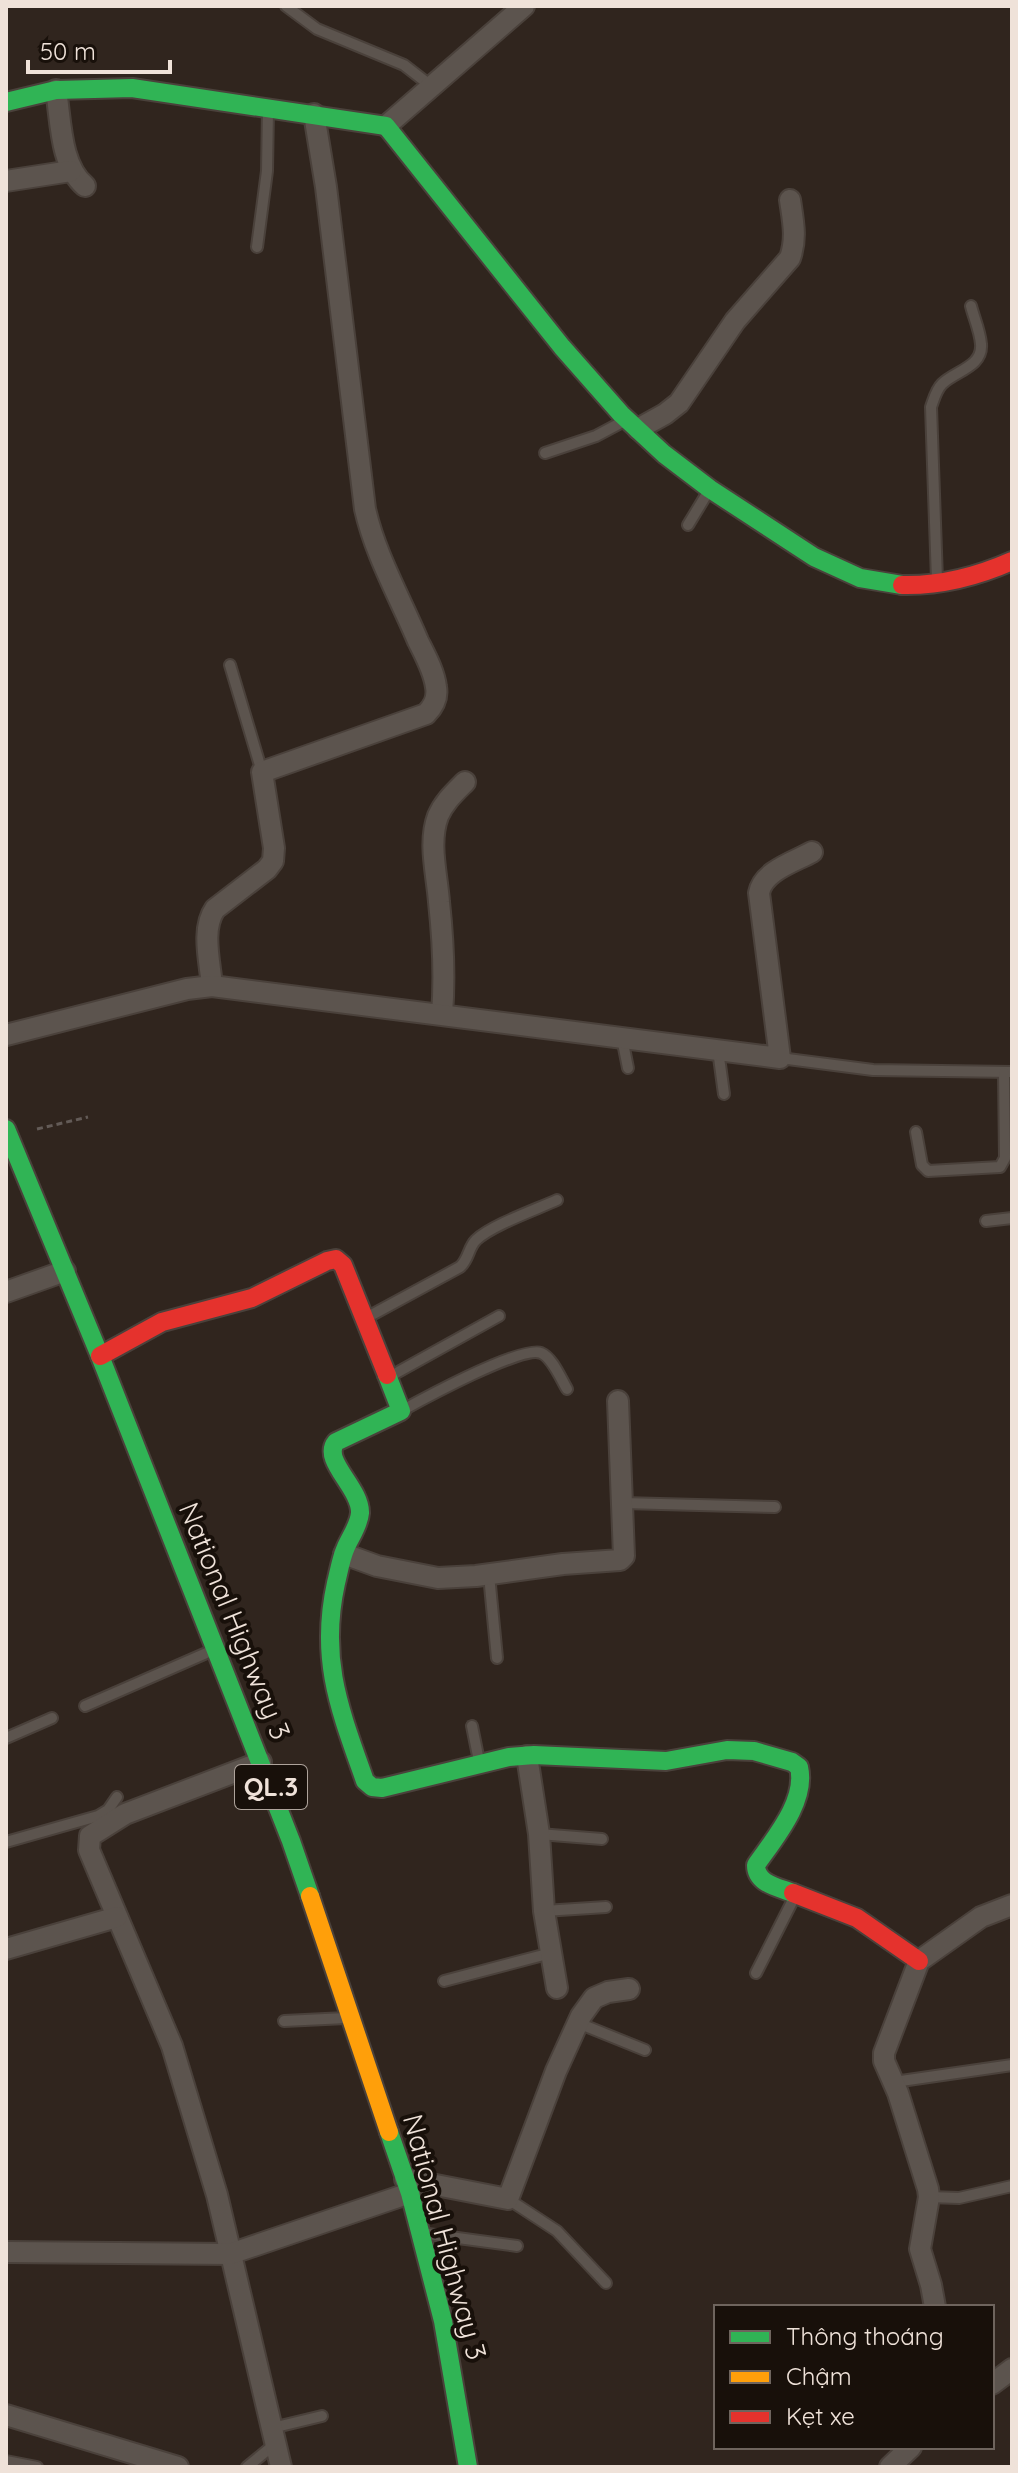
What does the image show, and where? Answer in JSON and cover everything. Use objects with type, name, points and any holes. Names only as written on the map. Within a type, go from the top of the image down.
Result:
[{"type":"main road","points":[[6,102],[56,90],[132,88],[386,126],[545,327],[632,424],[710,488],[809,555],[843,573],[879,583],[937,582],[973,576],[1012,561]]},
{"type":"main road","name":"National Highway 3","points":[[7,1133],[217,1649],[291,1841],[352,2017],[408,2186],[443,2321],[468,2467]]},
{"type":"main road","points":[[100,1356],[162,1322],[252,1298],[336,1259],[343,1265],[401,1411],[336,1442],[331,1448],[331,1456],[358,1499],[360,1509],[344,1554],[329,1626],[332,1677],[365,1781],[372,1787],[382,1788],[479,1763],[527,1756],[666,1761],[741,1750],[792,1762],[799,1767],[801,1776],[792,1810],[756,1865],[756,1874],[761,1880],[857,1918],[919,1961]]},
{"type":"street","points":[[386,126],[524,6]]},
{"type":"street","points":[[6,181],[78,178],[56,90]]},
{"type":"street","points":[[212,986],[209,918],[215,909],[273,861],[274,848],[262,772],[426,714],[432,709],[437,693],[436,684],[372,534],[365,509],[326,187],[314,114]]},
{"type":"street","points":[[632,424],[665,414],[679,403],[735,321],[790,258],[795,245],[795,230],[790,200]]},
{"type":"street","points":[[442,1014],[442,932],[434,831],[442,808],[465,782]]},
{"type":"street","points":[[6,1035],[187,989],[212,986],[780,1058],[759,893],[761,883],[769,876],[812,852]]},
{"type":"street","points":[[6,1292],[65,1271]]},
{"type":"street","points":[[344,1554],[377,1566],[438,1578],[620,1560],[624,1556],[618,1401]]},
{"type":"street","points":[[527,1756],[539,1834],[544,1911],[557,1988]]},
{"type":"street","points":[[261,1762],[125,1814],[90,1836],[89,1850],[172,2046],[217,2195],[281,2467]]},
{"type":"street","points":[[935,2305],[920,2249],[929,2197],[884,2053],[919,1961],[981,1917],[1012,1905]]},
{"type":"street","points":[[6,1949],[117,1917]]},
{"type":"street","points":[[6,2252],[230,2254],[408,2186],[508,2199],[531,2134],[578,2023],[594,1998],[629,1989]]},
{"type":"street","points":[[994,2382],[1012,2369]]},
{"type":"street","points":[[6,2415],[178,2467]]},
{"type":"lane","points":[[286,6],[317,29],[404,65],[431,86]]},
{"type":"lane","points":[[257,247],[267,171],[268,107]]},
{"type":"lane","points":[[937,582],[931,407],[942,383],[978,358],[981,344],[971,306]]},
{"type":"lane","points":[[545,453],[632,424]]},
{"type":"lane","points":[[688,525],[710,488]]},
{"type":"lane","points":[[230,665],[262,772]]},
{"type":"lane","points":[[622,1037],[628,1068]]},
{"type":"lane","points":[[718,1050],[724,1094]]},
{"type":"lane","points":[[780,1058],[873,1070],[1008,1073],[1005,1158],[1000,1167],[928,1171],[922,1165],[916,1132]]},
{"type":"lane","points":[[364,1319],[460,1267],[472,1243],[483,1234],[557,1200]]},
{"type":"lane","points":[[986,1221],[1012,1218]]},
{"type":"lane","points":[[388,1378],[499,1316]]},
{"type":"lane","points":[[401,1411],[443,1388],[518,1354],[533,1351],[546,1356],[567,1389]]},
{"type":"lane","points":[[623,1503],[775,1507]]},
{"type":"lane","points":[[489,1575],[497,1658]]},
{"type":"lane","points":[[85,1706],[217,1649]]},
{"type":"lane","points":[[6,1738],[52,1718]]},
{"type":"lane","points":[[472,1726],[479,1763]]},
{"type":"lane","points":[[6,1842],[98,1816],[108,1810],[117,1797]]},
{"type":"lane","points":[[539,1834],[602,1839]]},
{"type":"lane","points":[[756,1973],[797,1894]]},
{"type":"lane","points":[[544,1911],[606,1907]]},
{"type":"lane","points":[[444,1981],[551,1953]]},
{"type":"lane","points":[[284,2021],[352,2017]]},
{"type":"lane","points":[[578,2023],[645,2050]]},
{"type":"lane","points":[[894,2082],[1012,2065]]},
{"type":"lane","points":[[929,2197],[959,2198],[1012,2186]]},
{"type":"lane","points":[[508,2199],[557,2231],[606,2283]]},
{"type":"lane","points":[[420,2233],[517,2246]]},
{"type":"lane","points":[[247,2467],[274,2435],[322,2416]]},
{"type":"lane","points":[[6,2461],[37,2467]]},
{"type":"path","points":[[7,1133],[88,1117]]},
{"type":"traffic: fast","points":[[6,102],[56,90],[132,88],[386,126],[562,347],[621,414],[664,454],[710,489],[814,557],[860,578],[902,585]]},
{"type":"traffic: fast","points":[[6,1129],[100,1356],[310,1896]]},
{"type":"traffic: fast","points":[[387,1375],[401,1411],[336,1442],[333,1449],[337,1466],[355,1494],[360,1513],[336,1583],[331,1611],[331,1661],[340,1707],[365,1781],[372,1787],[382,1788],[509,1757],[534,1755],[666,1761],[727,1750],[754,1751],[799,1767],[800,1780],[794,1806],[756,1865],[764,1881],[793,1893]]},
{"type":"traffic: fast","points":[[389,2132],[410,2193],[443,2321],[468,2467]]},
{"type":"traffic: slow","points":[[310,1896],[389,2132]]},
{"type":"traffic: jam","points":[[902,585],[958,579],[1012,561]]},
{"type":"traffic: jam","points":[[100,1356],[162,1322],[252,1298],[336,1259],[343,1265],[387,1375]]},
{"type":"traffic: jam","points":[[793,1893],[857,1918],[919,1961]]}]
